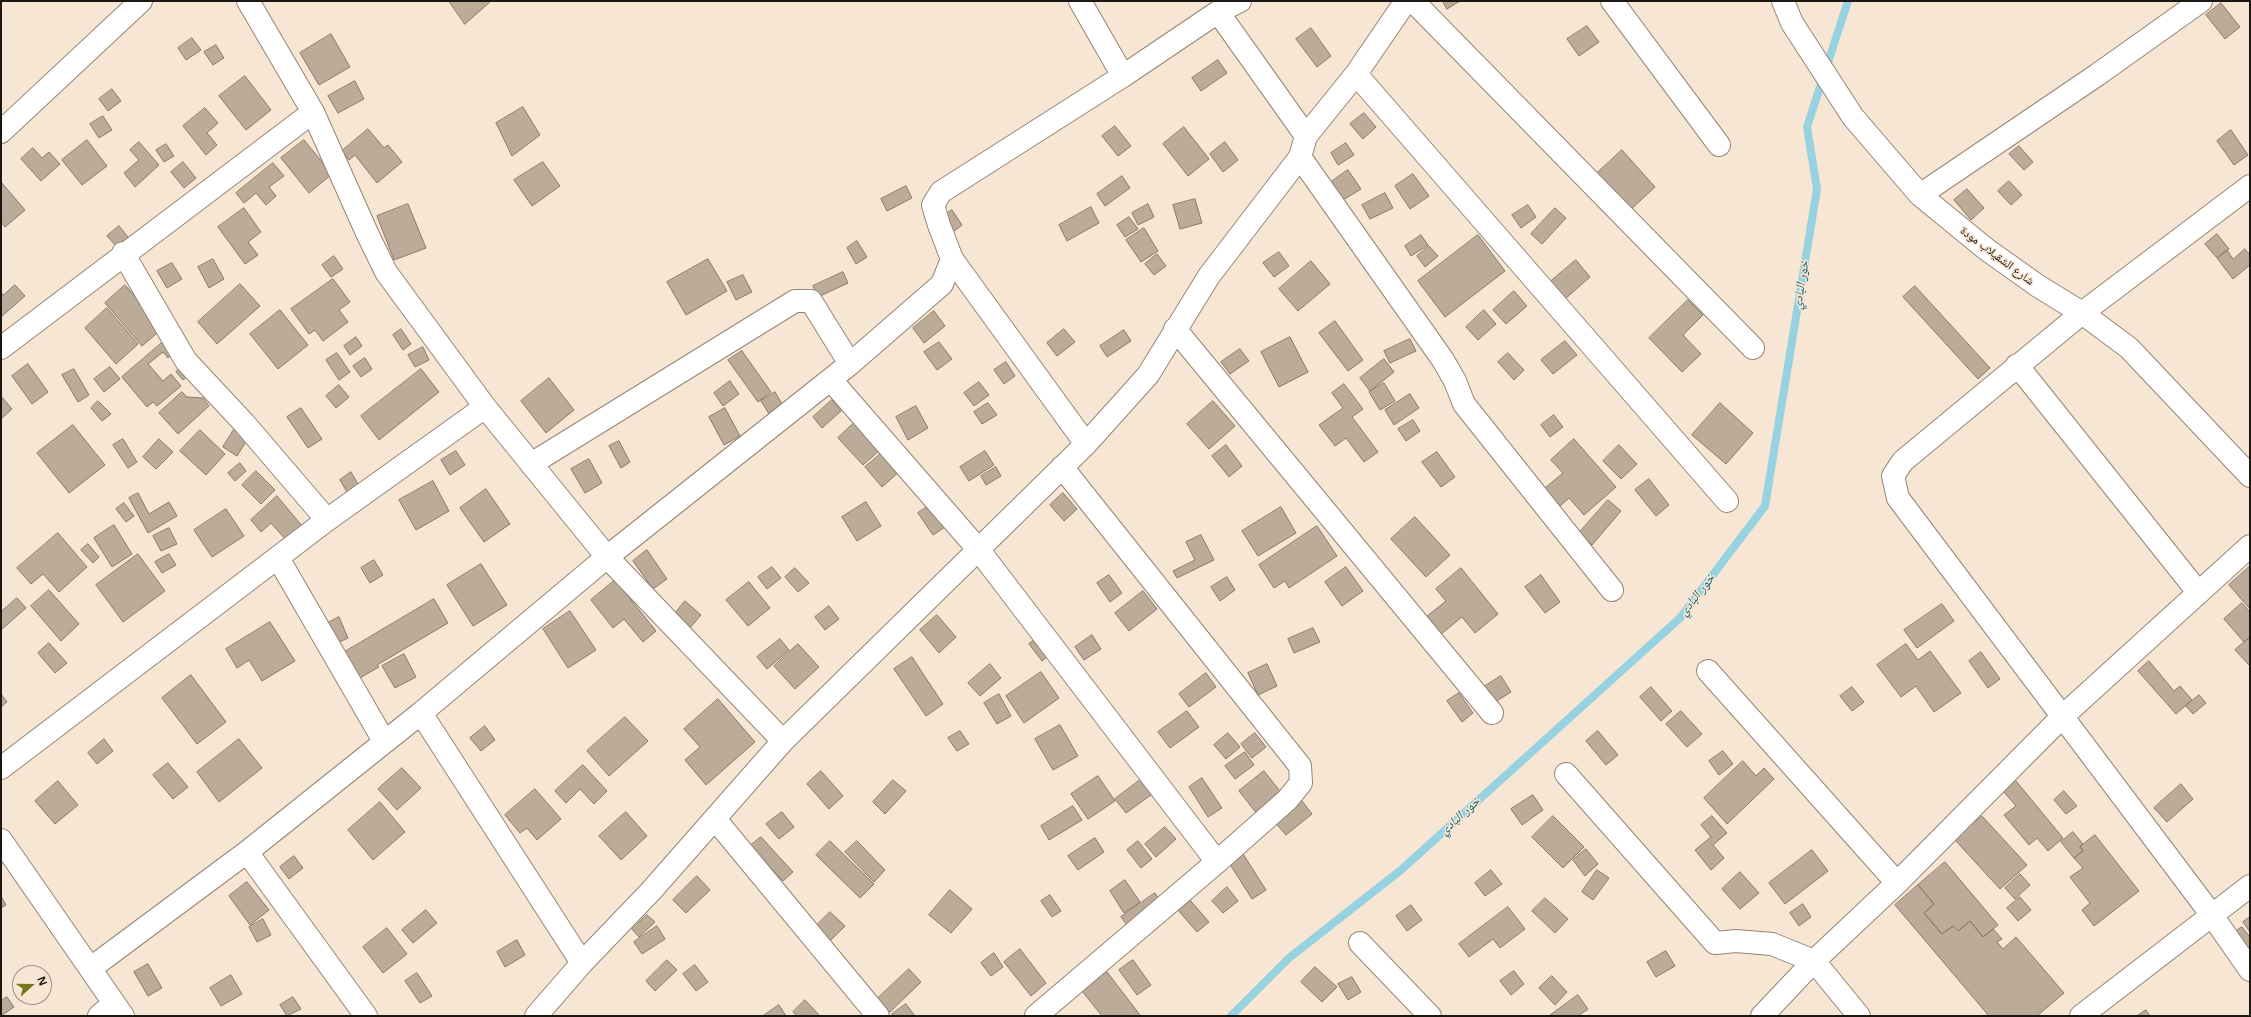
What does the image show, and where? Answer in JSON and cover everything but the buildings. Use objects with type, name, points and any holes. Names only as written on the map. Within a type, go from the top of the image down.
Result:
[{"type":"street","points":[[1,132],[141,1]]},
{"type":"street","points":[[248,1],[313,112],[386,272],[485,407],[607,557],[784,741]]},
{"type":"street","points":[[1080,1],[1123,76]]},
{"type":"street","points":[[1086,444],[952,259],[933,205],[941,192],[1123,76],[1218,12],[1240,1]]},
{"type":"street","points":[[536,1016],[582,963],[651,892],[784,741],[1086,444],[1148,375],[1209,276],[1356,74],[1406,1]]},
{"type":"street","points":[[1413,1],[1752,348]]},
{"type":"street","points":[[1612,1],[1719,145]]},
{"type":"street","name":"شارع الشقيلاب مودة","points":[[1783,1],[1792,23],[1853,117],[1920,195],[2015,270],[2082,313],[2130,348],[2250,476]]},
{"type":"street","points":[[1920,195],[2097,75],[2189,4]]},
{"type":"street","points":[[1218,12],[1303,146],[1443,360],[1455,381],[1464,404],[1612,590]]},
{"type":"street","points":[[1356,74],[1727,501]]},
{"type":"street","points":[[1,348],[124,253],[313,112]]},
{"type":"street","points":[[2250,186],[2082,313],[2017,365],[1903,461],[1893,476],[1898,498],[2212,914],[2250,970]]},
{"type":"street","points":[[124,253],[186,361],[244,423],[328,520]]},
{"type":"street","points":[[91,968],[247,852],[421,713],[607,557],[831,380],[942,284],[952,259]]},
{"type":"street","points":[[531,464],[795,301],[811,301],[850,364]]},
{"type":"street","points":[[1175,329],[1492,713]]},
{"type":"street","points":[[2017,365],[2198,592]]},
{"type":"street","points":[[831,380],[978,549],[1217,862]]},
{"type":"street","points":[[1,768],[328,520],[485,407]]},
{"type":"street","points":[[1036,1016],[1217,862],[1301,783],[1300,766],[1062,467]]},
{"type":"street","points":[[1762,1016],[1814,961],[1897,884],[2063,716],[2250,546]]},
{"type":"street","points":[[278,558],[384,742]]},
{"type":"street","points":[[1708,671],[1897,884]]},
{"type":"street","points":[[421,713],[582,963]]},
{"type":"street","points":[[1566,774],[1715,943],[1736,942],[1772,944],[1814,961],[1859,1016]]},
{"type":"street","points":[[715,819],[878,1016]]},
{"type":"street","points":[[1,840],[91,968],[112,1012]]},
{"type":"street","points":[[247,852],[366,1016]]},
{"type":"street","points":[[2081,1016],[2250,886]]},
{"type":"street","points":[[1360,943],[1430,1016]]},
{"type":"waterway","name":"خور البادي","points":[[1231,1016],[1289,958],[1401,870],[1680,618],[1765,506],[1817,189],[1807,127],[1848,1]]}]
